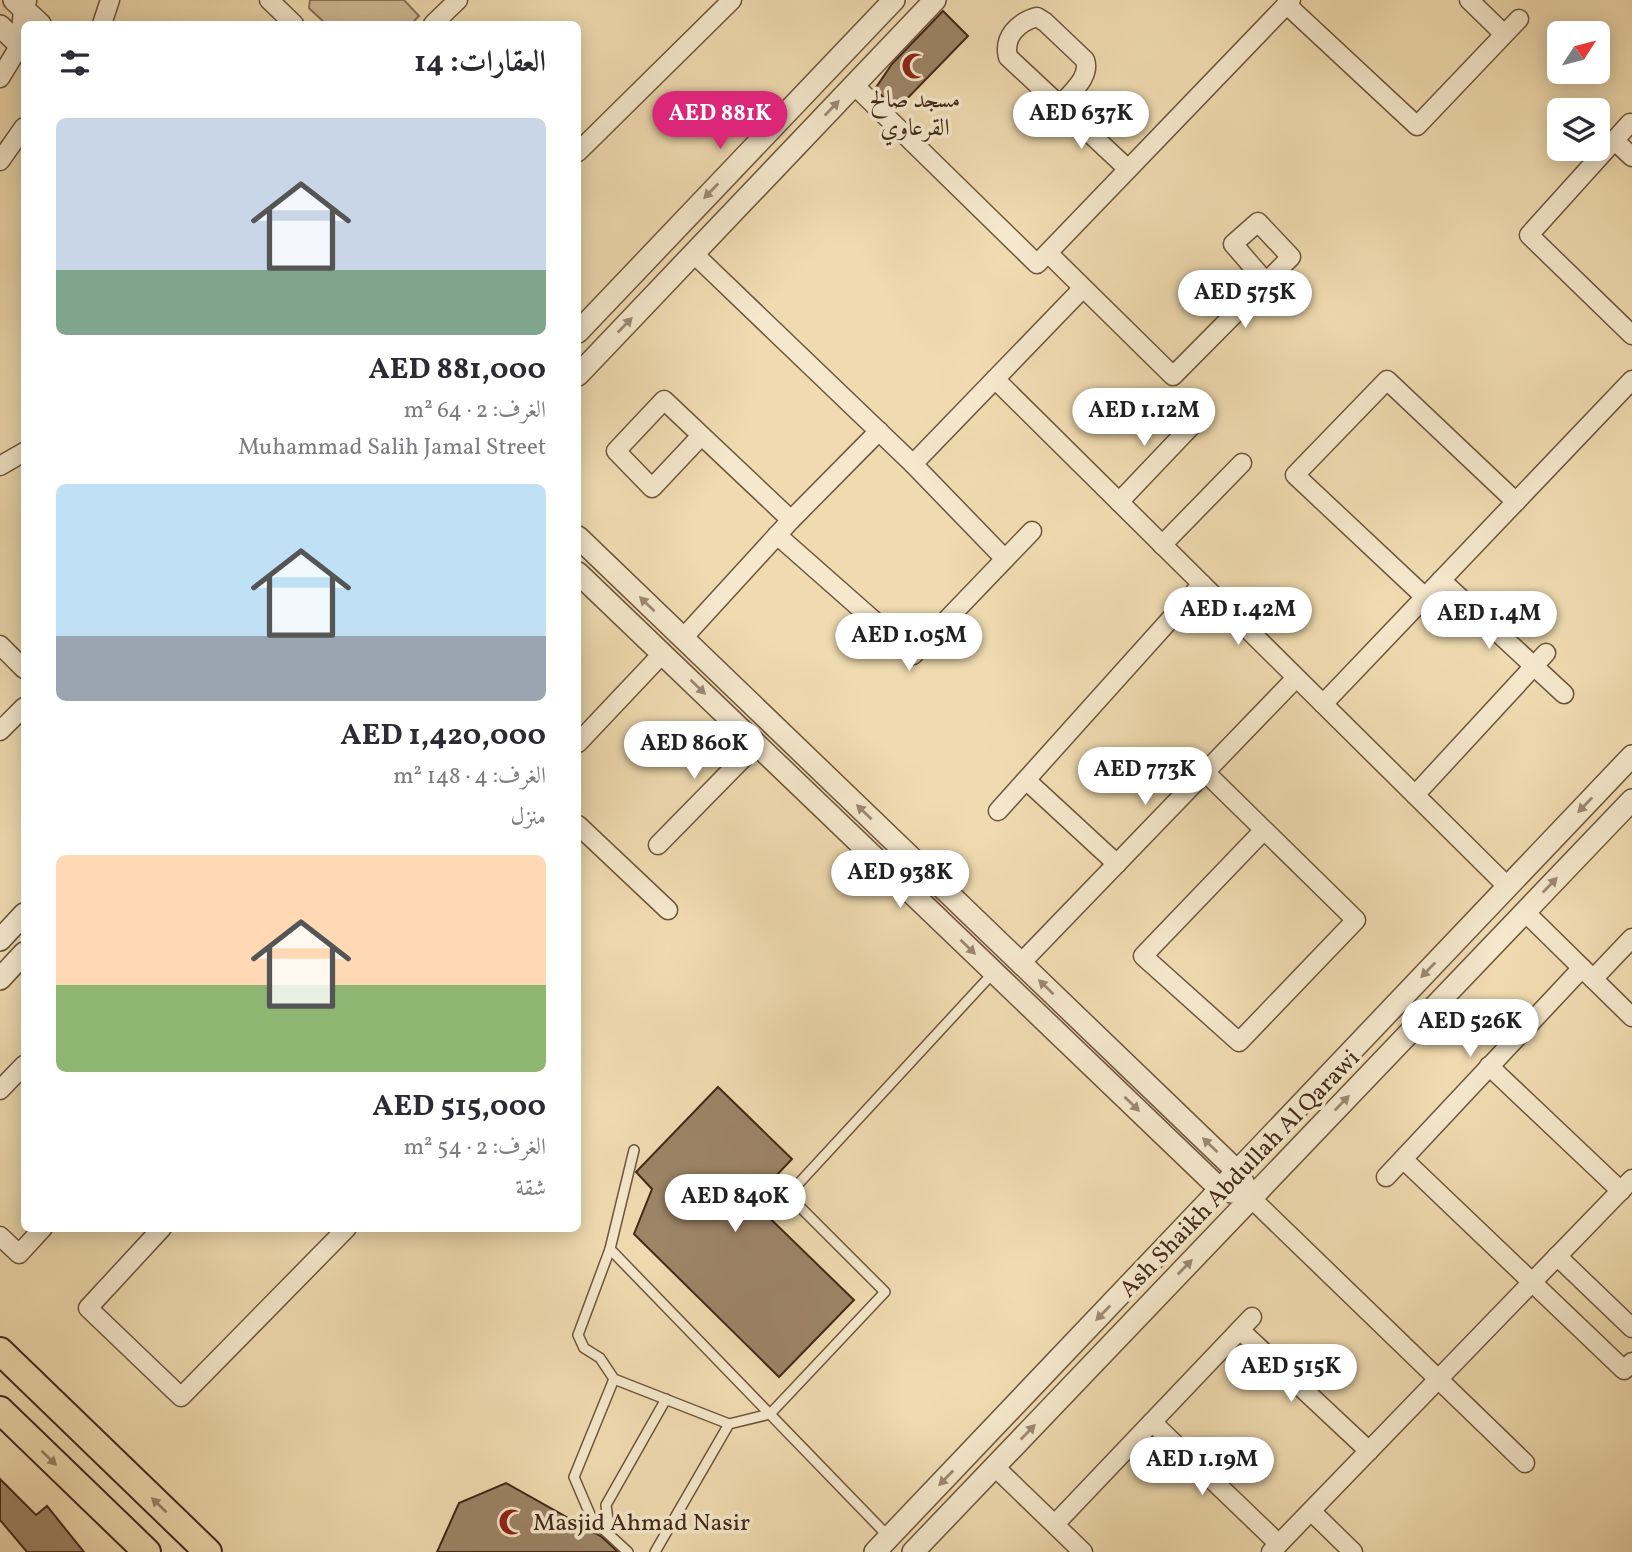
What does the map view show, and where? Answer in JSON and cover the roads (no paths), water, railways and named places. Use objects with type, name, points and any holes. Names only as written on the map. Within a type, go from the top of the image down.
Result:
[{"type":"main road","points":[[0,1351],[13,1376],[208,1552]]},
{"type":"main road","points":[[0,1410],[148,1552]]},
{"type":"street","points":[[103,21],[110,0]]},
{"type":"street","points":[[269,0],[291,21]]},
{"type":"street","points":[[291,21],[292,0]]},
{"type":"street","points":[[436,21],[458,0]]},
{"type":"street","points":[[581,149],[732,0]]},
{"type":"street","points":[[581,329],[894,0]]},
{"type":"street","points":[[581,372],[935,0]]},
{"type":"street","points":[[1469,0],[1504,34]]},
{"type":"street","points":[[854,85],[1037,264],[1289,2],[1417,126],[1519,19]]},
{"type":"street","points":[[21,3],[37,21]]},
{"type":"street","points":[[21,3],[21,21]]},
{"type":"street","points":[[1061,105],[1086,75],[1088,67],[1085,60],[1045,22],[1037,17],[1027,19],[1008,37],[1008,57],[1128,169]]},
{"type":"street","points":[[0,26],[21,46]]},
{"type":"street","points":[[0,78],[21,48]]},
{"type":"street","points":[[1630,123],[1529,235],[1632,335]]},
{"type":"street","points":[[0,161],[21,131]]},
{"type":"street","points":[[1614,140],[1632,157]]},
{"type":"street","points":[[693,253],[913,464],[1005,559]]},
{"type":"street","points":[[1048,253],[1173,376],[1266,282]]},
{"type":"street","points":[[913,464],[1083,288]]},
{"type":"street","points":[[995,379],[1507,887]]},
{"type":"street","points":[[1425,597],[1295,475],[1387,380],[1516,502]]},
{"type":"street","points":[[1323,704],[1632,380]]},
{"type":"street","points":[[701,436],[652,488],[616,452],[664,400],[791,520]]},
{"type":"street","points":[[1119,502],[1197,420]]},
{"type":"street","points":[[683,638],[791,520],[879,431]]},
{"type":"street","points":[[0,466],[21,454]]},
{"type":"street","points":[[1163,545],[1242,463]]},
{"type":"street","points":[[777,535],[913,654],[1032,531]]},
{"type":"street","points":[[581,540],[1237,1171],[1251,1198],[1525,1463]]},
{"type":"street","points":[[581,576],[1220,1189],[1251,1198]]},
{"type":"street","points":[[1441,580],[1540,660],[1564,694]]},
{"type":"street","points":[[998,811],[1202,584]]},
{"type":"street","points":[[0,645],[21,666]]},
{"type":"street","points":[[581,733],[663,653]]},
{"type":"street","points":[[1415,795],[1540,660]]},
{"type":"street","points":[[1021,963],[1296,678]]},
{"type":"street","points":[[0,731],[21,710]]},
{"type":"street","points":[[658,845],[757,744]]},
{"type":"street","points":[[882,1545],[1632,756]]},
{"type":"street","points":[[1205,772],[1356,920],[1239,1042],[1143,956],[1264,830]]},
{"type":"street","points":[[1027,780],[1117,864]]},
{"type":"street","name":"Ash Shaikh Abdullah Al Qarawi","points":[[913,1552],[1632,800]]},
{"type":"street","points":[[581,828],[668,910]]},
{"type":"street","points":[[1525,912],[1632,1017]]},
{"type":"street","points":[[0,940],[21,918]]},
{"type":"street","points":[[1386,1177],[1489,1066],[1587,973],[1632,938]]},
{"type":"street","points":[[0,978],[21,956]]},
{"type":"street","points":[[1152,1422],[1275,1548],[1626,1185],[1489,1066]]},
{"type":"street","points":[[0,1090],[21,1068]]},
{"type":"street","points":[[1403,1159],[1625,1370],[1632,1363]]},
{"type":"street","points":[[0,1236],[19,1254],[39,1232]]},
{"type":"street","points":[[158,1232],[88,1308],[181,1397],[343,1232]]},
{"type":"street","points":[[1557,1256],[1632,1328]]},
{"type":"street","points":[[1055,1524],[1246,1324],[1369,1451]]},
{"type":"street","points":[[995,1467],[1083,1552]]},
{"type":"street","points":[[1311,1511],[1353,1552]]},
{"type":"lane","points":[[634,1150],[610,1249],[578,1335],[584,1348],[600,1358],[614,1378],[729,1424],[769,1414],[885,1292],[788,1195],[994,972]]},
{"type":"lane","points":[[610,1249],[769,1414],[882,1545]]},
{"type":"lane","points":[[614,1378],[574,1477],[592,1519],[628,1552]]},
{"type":"lane","points":[[610,1535],[606,1505],[666,1399]]},
{"type":"lane","points":[[655,1552],[729,1424]]},
{"type":"place","name":"مسجد صالح القرعاوي","points":[[915,66]]},
{"type":"place","name":"Masjid Ahmad Nasir","points":[[512,1522]]}]
